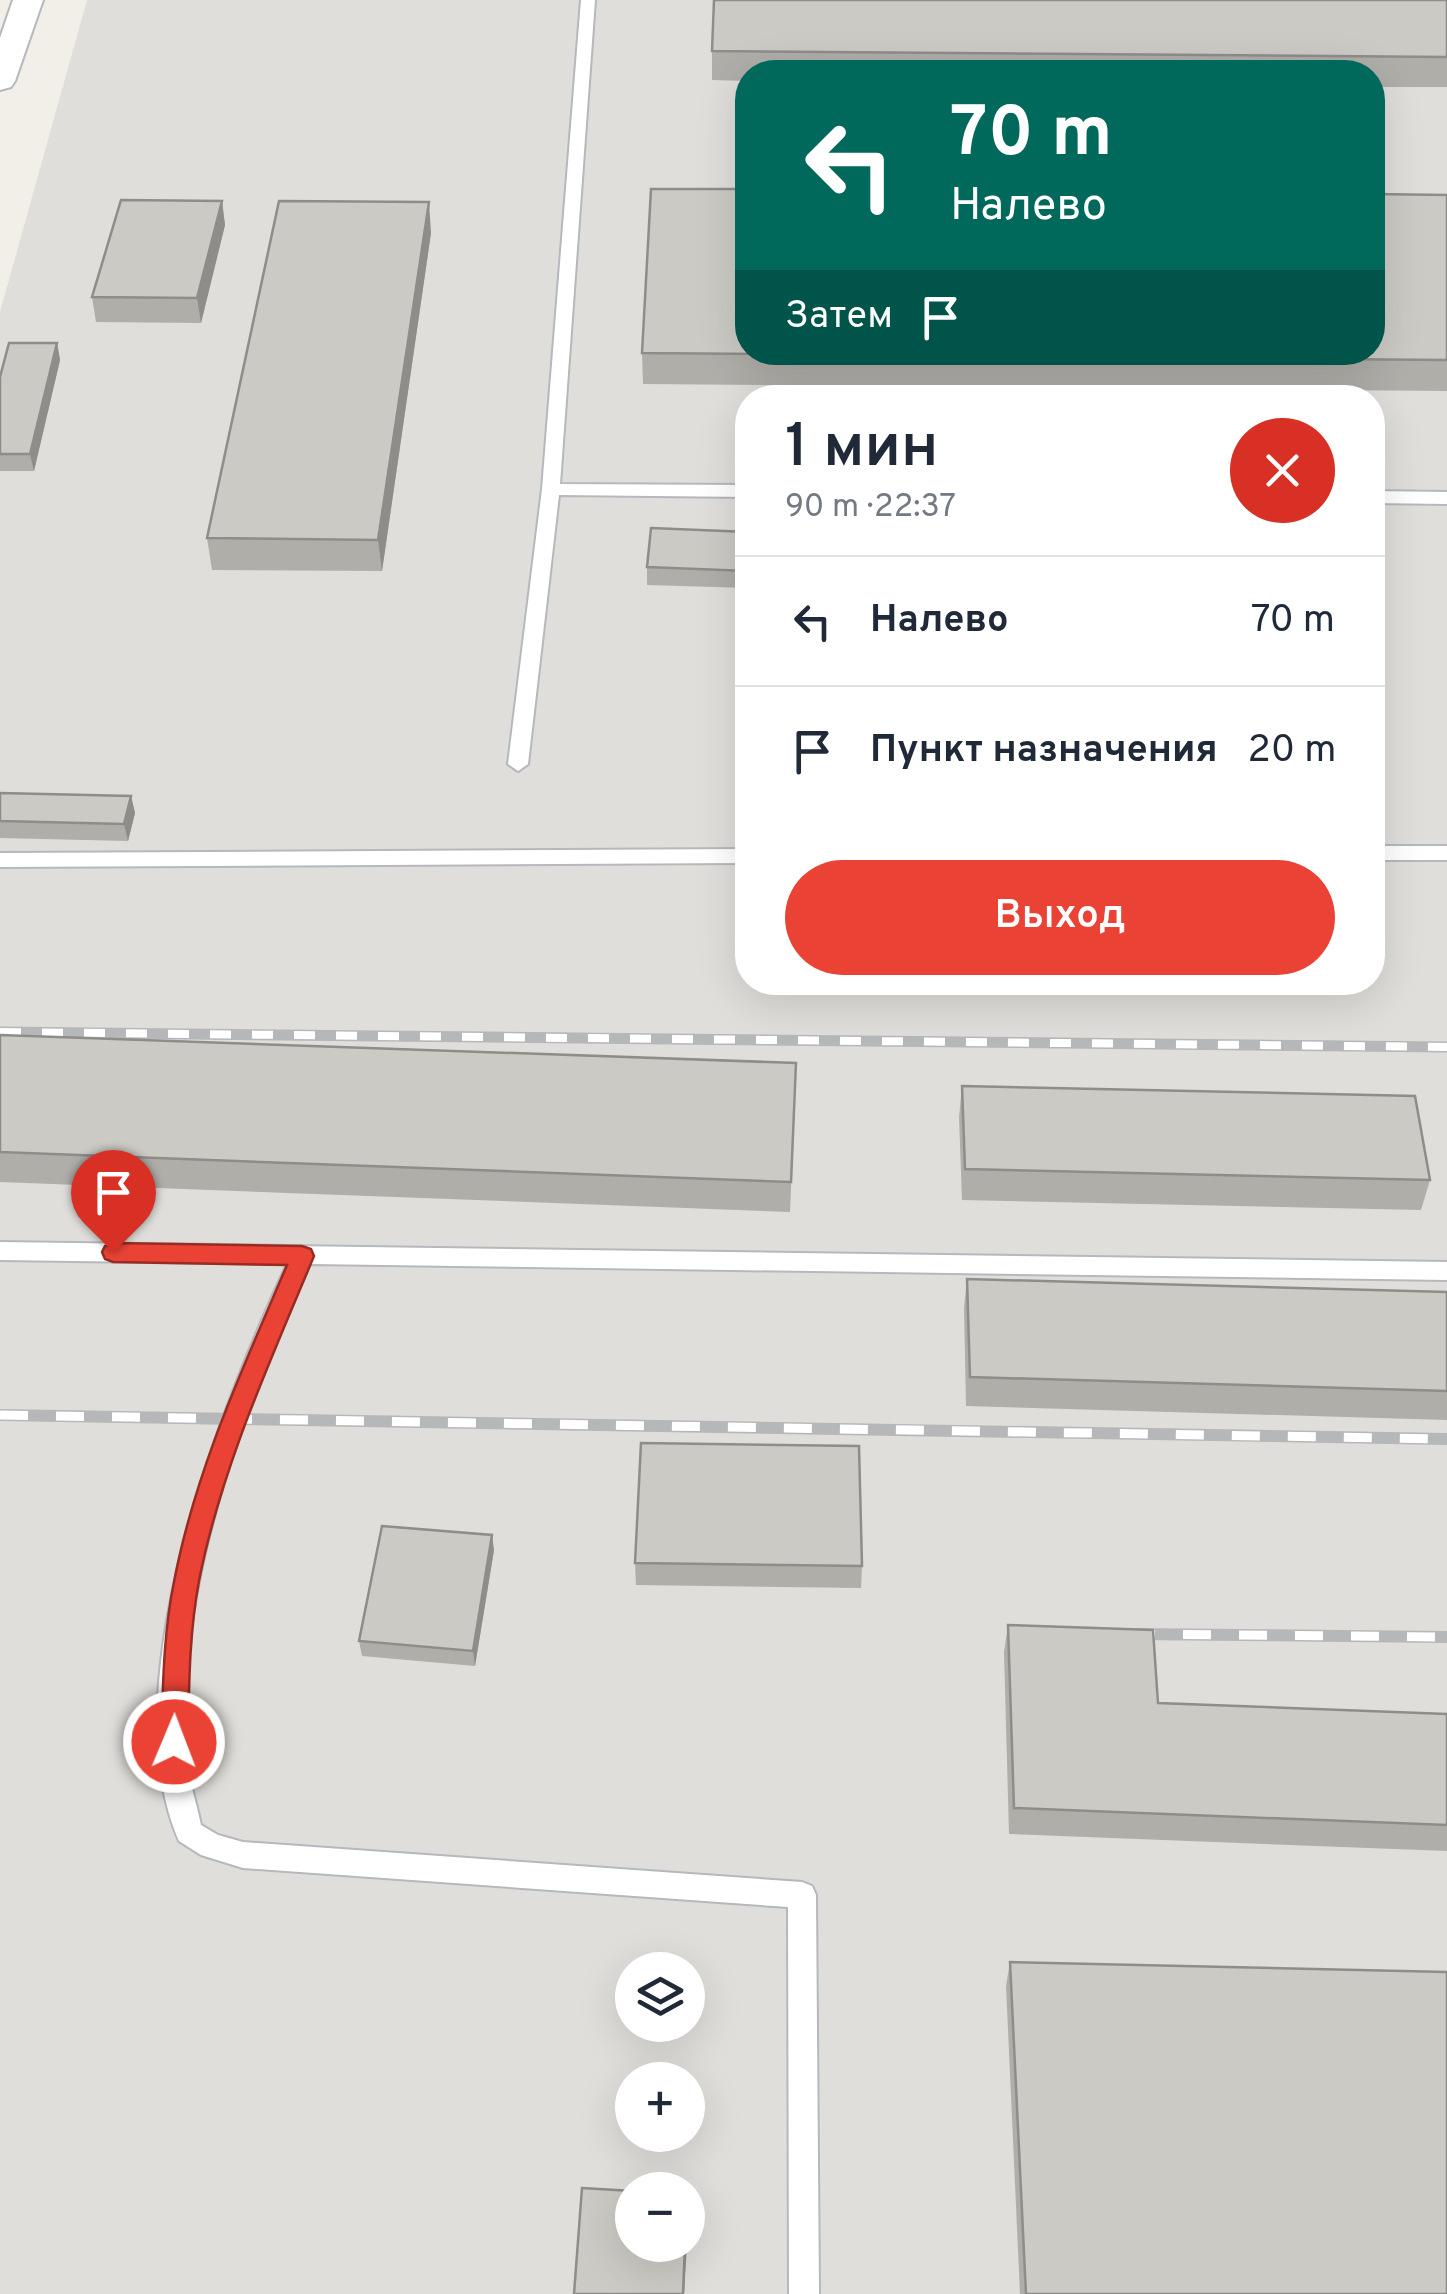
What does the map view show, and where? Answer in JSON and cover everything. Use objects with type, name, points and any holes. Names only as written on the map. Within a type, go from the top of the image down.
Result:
[{"type":"street","points":[[0,81],[28,0]]},
{"type":"lane","points":[[518,764],[551,489],[588,0]]},
{"type":"lane","points":[[551,489],[735,491]]},
{"type":"lane","points":[[1385,498],[1447,498]]},
{"type":"lane","points":[[1385,853],[1447,853]]},
{"type":"lane","points":[[0,860],[735,856]]},
{"type":"lane","points":[[0,1251],[1447,1271]]},
{"type":"lane","points":[[302,1256],[234,1418],[206,1502],[186,1582],[174,1712],[175,1772],[188,1832],[211,1846],[294,1860],[802,1895],[804,2294]]},
{"type":"shaded area","points":[[87,0],[1447,0],[1447,2294],[0,2294],[0,312]]},
{"type":"building","points":[[714,0],[1447,0],[1447,57],[712,51]]},
{"type":"building","points":[[651,189],[735,189],[735,354],[642,353]]},
{"type":"building","points":[[1385,194],[1447,195],[1447,360],[1385,359]]},
{"type":"building","points":[[121,200],[222,201],[197,298],[92,297]]},
{"type":"building","points":[[279,201],[429,202],[378,540],[207,538]]},
{"type":"building","points":[[9,343],[57,343],[30,454],[0,454],[0,377]]},
{"type":"building","points":[[651,528],[735,531],[735,570],[647,567]]},
{"type":"building","points":[[0,793],[131,796],[124,824],[0,821]]},
{"type":"building","points":[[0,1035],[796,1063],[791,1182],[0,1152]]},
{"type":"building","points":[[962,1086],[1415,1096],[1430,1180],[965,1169]]},
{"type":"building","points":[[967,1279],[1447,1292],[1447,1391],[970,1377]]},
{"type":"building","points":[[641,1443],[859,1446],[862,1566],[635,1563]]},
{"type":"building","points":[[382,1526],[492,1535],[473,1651],[359,1641]]},
{"type":"building","points":[[1008,1625],[1153,1630],[1158,1703],[1447,1714],[1447,1825],[1014,1808]]},
{"type":"building","points":[[1010,1962],[1447,1972],[1447,2294],[1026,2294]]},
{"type":"building","points":[[582,2188],[615,2190],[615,2262],[684,2262],[683,2294],[574,2294]]},
{"type":"railway","points":[[0,1032],[1447,1047]]},
{"type":"railway","points":[[0,1415],[1447,1439]]},
{"type":"railway","points":[[1127,1634],[1447,1637]]},
{"type":"route","points":[[113,1252],[302,1256],[234,1418],[206,1502],[186,1582],[177,1656],[174,1742]]}]
